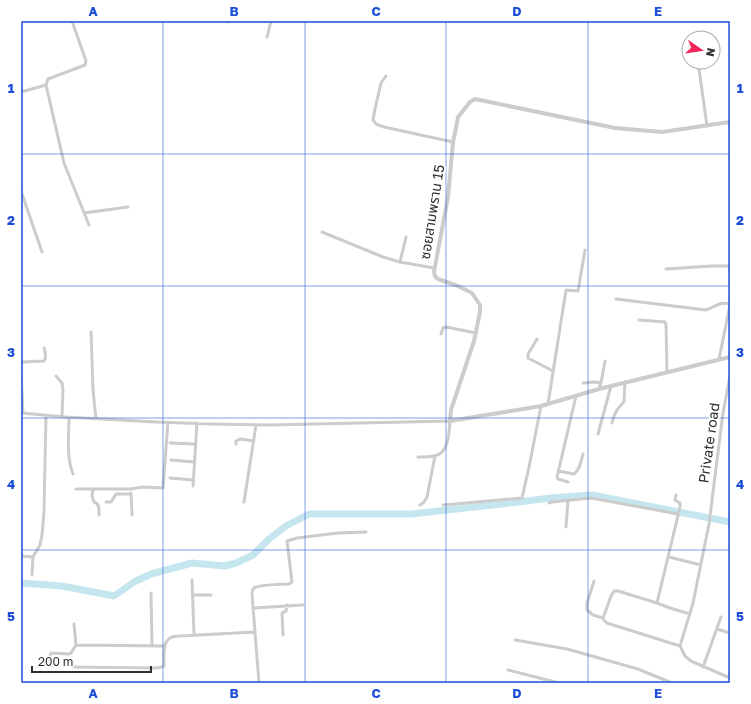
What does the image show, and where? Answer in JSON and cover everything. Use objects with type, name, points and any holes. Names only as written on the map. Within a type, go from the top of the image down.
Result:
[{"type":"street","points":[[72,21],[86,64],[48,79],[46,85],[64,163],[89,225]]},
{"type":"street","points":[[267,37],[271,21]]},
{"type":"street","points":[[699,70],[707,126]]},
{"type":"street","points":[[386,76],[381,83],[374,120],[376,124],[453,142]]},
{"type":"street","points":[[21,92],[46,85]]},
{"type":"street","name":"ซอยสามพราน 15","points":[[450,421],[451,410],[474,341],[480,312],[480,304],[472,293],[438,279],[435,276],[434,268],[448,197],[453,142],[458,117],[470,102],[475,99],[615,128],[662,132],[730,122]]},
{"type":"street","points":[[21,191],[42,252]]},
{"type":"street","points":[[84,213],[128,207]]},
{"type":"street","points":[[322,232],[375,254],[400,262],[434,268]]},
{"type":"street","points":[[400,262],[406,237]]},
{"type":"street","points":[[548,404],[566,290],[578,291],[585,250]]},
{"type":"street","points":[[666,269],[730,266]]},
{"type":"street","points":[[616,299],[706,310],[721,303],[730,304],[719,359]]},
{"type":"street","points":[[638,320],[665,322],[668,372]]},
{"type":"street","points":[[440,334],[443,328],[446,327],[476,333]]},
{"type":"street","points":[[91,332],[93,390],[96,419]]},
{"type":"street","points":[[537,339],[528,354],[528,358],[553,371]]},
{"type":"street","points":[[21,362],[44,361],[46,356],[44,348]]},
{"type":"street","points":[[21,373],[22,413],[96,419],[197,424],[256,425],[450,421],[541,406],[625,382],[730,357]]},
{"type":"street","points":[[599,389],[605,361]]},
{"type":"street","points":[[56,376],[62,383],[63,389],[62,416]]},
{"type":"street","name":"Private road","points":[[680,646],[694,603],[709,524],[723,413],[730,376]]},
{"type":"street","points":[[612,423],[617,408],[624,402],[625,382]]},
{"type":"street","points":[[583,383],[601,383]]},
{"type":"street","points":[[598,434],[610,386]]},
{"type":"street","points":[[568,482],[558,479],[557,477],[576,396]]},
{"type":"street","points":[[443,505],[522,497],[541,406]]},
{"type":"street","points":[[32,575],[33,557],[40,545],[42,535],[44,512],[46,415]]},
{"type":"street","points":[[69,417],[68,452],[73,474]]},
{"type":"street","points":[[418,457],[438,455],[445,448],[450,421]]},
{"type":"street","points":[[76,489],[131,489],[143,487],[163,488],[168,422]]},
{"type":"street","points":[[193,486],[197,424]]},
{"type":"street","points":[[244,502],[256,425]]},
{"type":"street","points":[[236,444],[236,441],[240,439],[254,440]]},
{"type":"street","points":[[170,443],[196,444]]},
{"type":"street","points":[[558,471],[574,474],[576,473],[583,454]]},
{"type":"street","points":[[420,505],[424,502],[426,497],[435,456]]},
{"type":"street","points":[[171,460],[194,462]]},
{"type":"street","points":[[170,478],[193,480]]},
{"type":"street","points":[[93,489],[92,496],[94,502],[98,505],[99,515]]},
{"type":"street","points":[[131,489],[132,515]]},
{"type":"street","points":[[106,502],[111,502],[116,494],[131,494]]},
{"type":"street","points":[[657,603],[680,508],[680,503],[675,500],[676,495]]},
{"type":"street","points":[[549,503],[591,498],[678,513]]},
{"type":"street","points":[[566,527],[568,500]]},
{"type":"street","points":[[259,683],[252,590],[254,587],[289,584],[292,582],[286,545],[287,540],[338,533],[366,532]]},
{"type":"street","points":[[21,556],[33,557]]},
{"type":"street","points":[[669,556],[701,565]]},
{"type":"street","points":[[192,580],[194,635]]},
{"type":"street","points":[[594,581],[586,606],[587,610],[593,615],[603,618],[607,623],[680,646],[688,659],[730,678]]},
{"type":"street","points":[[603,618],[614,591],[690,614]]},
{"type":"street","points":[[152,593],[152,646]]},
{"type":"street","points":[[192,595],[211,595]]},
{"type":"street","points":[[283,635],[282,613],[286,611],[287,605]]},
{"type":"street","points":[[253,608],[303,605]]},
{"type":"street","points":[[703,667],[721,617]]},
{"type":"street","points":[[52,665],[49,659],[51,653],[69,654],[76,646],[74,624]]},
{"type":"street","points":[[717,629],[730,633]]},
{"type":"street","points":[[73,667],[162,668],[164,666],[165,646],[170,638],[194,635],[255,632]]},
{"type":"street","points":[[515,640],[567,649],[638,669],[672,683]]},
{"type":"street","points":[[76,646],[165,646]]},
{"type":"street","points":[[508,670],[559,683]]},
{"type":"waterway","points":[[21,583],[62,586],[114,596],[134,582],[151,574],[192,563],[225,566],[236,563],[253,555],[269,539],[286,526],[309,514],[411,514],[551,498],[592,495],[730,522]]}]
